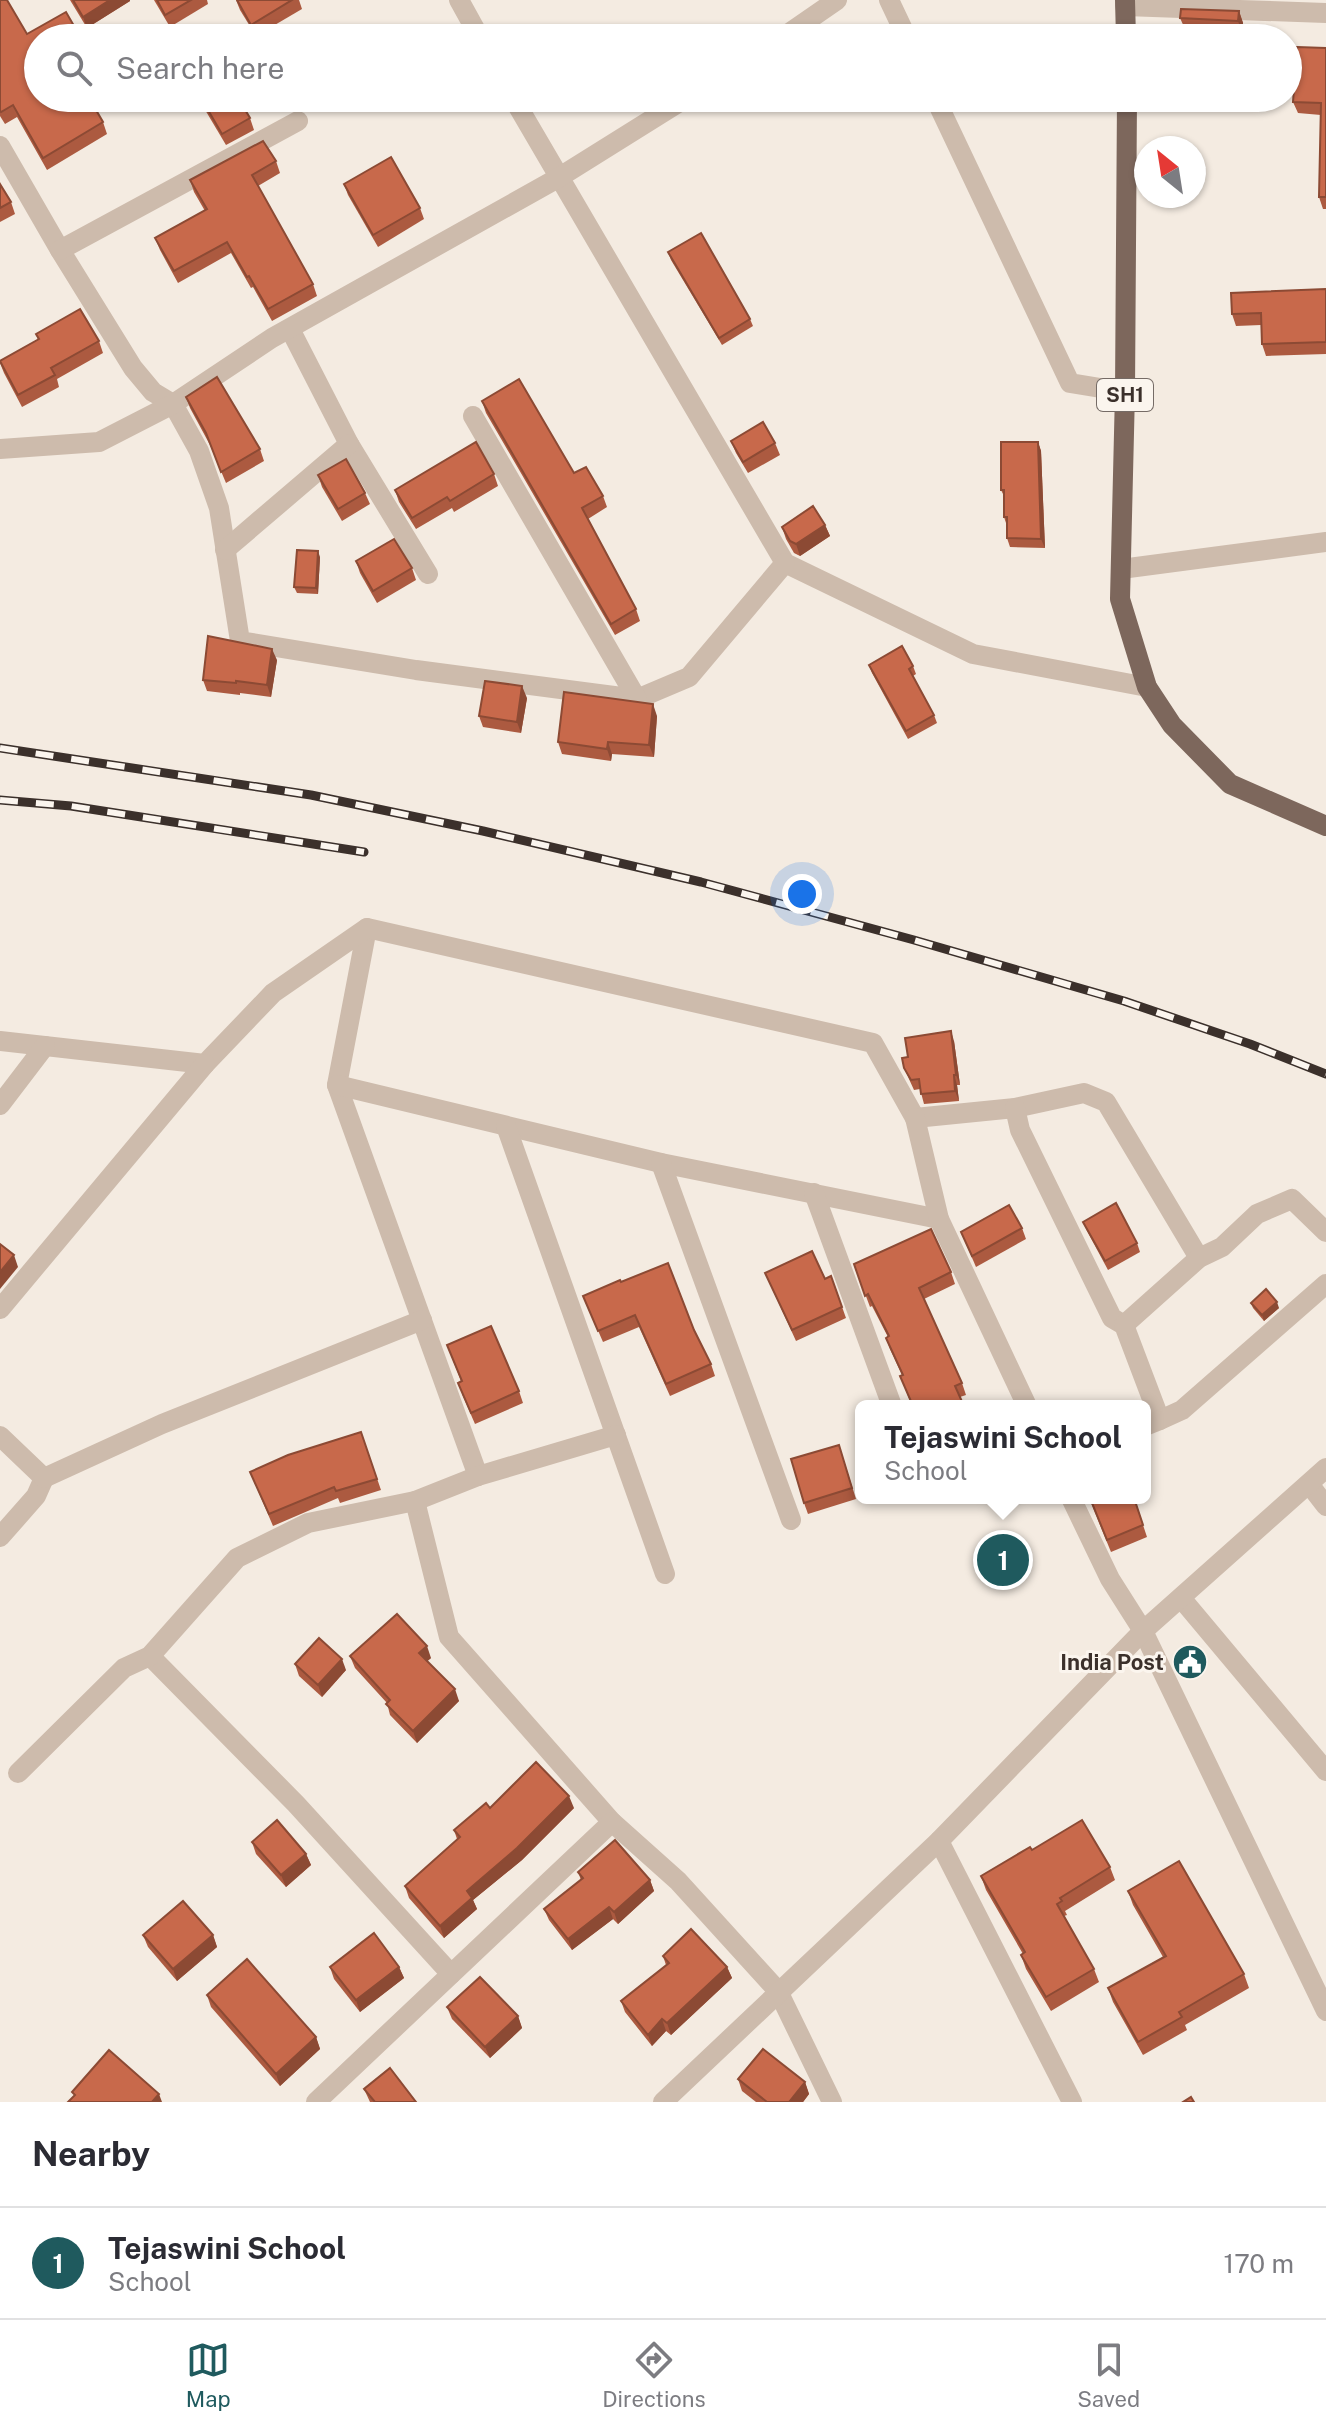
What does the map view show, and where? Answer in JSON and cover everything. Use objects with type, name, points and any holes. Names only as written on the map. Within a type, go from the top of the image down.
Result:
[{"type":"main road","points":[[1125,3],[1126,24]]},
{"type":"main road","name":"SH1","points":[[1127,112],[1120,599],[1147,687],[1172,725],[1230,784],[1326,826]]},
{"type":"street","points":[[459,0],[472,24]]},
{"type":"street","points":[[802,24],[837,0]]},
{"type":"street","points":[[889,0],[900,24]]},
{"type":"street","points":[[1125,3],[1326,13]]},
{"type":"street","points":[[521,112],[785,563],[973,654],[1147,687]]},
{"type":"street","points":[[0,449],[99,442],[173,404],[290,329],[558,178],[664,112]]},
{"type":"street","points":[[942,112],[1070,383],[1125,392]]},
{"type":"street","points":[[60,250],[298,121]]},
{"type":"street","points":[[0,146],[133,368],[153,392],[173,404],[199,451],[219,508],[240,641],[416,670],[637,699],[689,677],[785,563]]},
{"type":"street","points":[[290,329],[349,444],[428,574]]},
{"type":"street","points":[[473,416],[637,699]]},
{"type":"street","points":[[225,550],[349,444]]},
{"type":"street","points":[[1121,569],[1326,542]]},
{"type":"street","points":[[367,928],[337,1085],[478,1476]]},
{"type":"street","points":[[0,1309],[205,1064],[273,993],[367,928],[873,1043],[915,1118],[939,1219],[1024,1400]]},
{"type":"street","points":[[0,1041],[205,1064]]},
{"type":"street","points":[[0,1105],[45,1046]]},
{"type":"street","points":[[337,1085],[661,1163],[939,1219]]},
{"type":"street","points":[[915,1118],[1015,1108],[1084,1093],[1106,1102],[1199,1258]]},
{"type":"street","points":[[1015,1108],[1020,1130],[1112,1318],[1124,1325],[1145,1400]]},
{"type":"street","points":[[506,1126],[665,1574]]},
{"type":"street","points":[[661,1163],[791,1520]]},
{"type":"street","points":[[814,1193],[890,1400]]},
{"type":"street","points":[[1124,1325],[1199,1258],[1222,1247],[1257,1214],[1292,1199],[1326,1232]]},
{"type":"street","points":[[1152,1423],[1182,1410],[1326,1284]]},
{"type":"street","points":[[0,1537],[36,1496],[44,1478],[162,1424],[422,1320]]},
{"type":"street","points":[[18,1773],[124,1668],[150,1656],[237,1558],[308,1523],[415,1501],[478,1476],[616,1435]]},
{"type":"street","points":[[0,1436],[44,1478]]},
{"type":"street","points":[[663,2102],[939,1841],[1143,1631],[1326,1468]]},
{"type":"street","points":[[1309,1484],[1326,1506]]},
{"type":"street","points":[[415,1501],[449,1637],[612,1822],[678,1881],[778,1991],[832,2102]]},
{"type":"street","points":[[1074,1504],[1110,1579],[1143,1631],[1326,2011]]},
{"type":"street","points":[[1181,1598],[1326,1771]]},
{"type":"street","points":[[150,1656],[296,1804],[451,1974]]},
{"type":"street","points":[[316,2102],[612,1822]]},
{"type":"street","points":[[939,1841],[1072,2102]]},
{"type":"building","points":[[0,0],[7,0],[24,29],[24,112],[97,112],[103,122],[43,158],[13,105],[0,111]]},
{"type":"building","points":[[73,0],[110,0],[83,17]]},
{"type":"building","points":[[157,0],[191,0],[165,15]]},
{"type":"building","points":[[237,0],[292,0],[253,24]]},
{"type":"building","points":[[1181,9],[1239,11],[1238,21],[1180,18]]},
{"type":"building","points":[[66,12],[73,24],[45,24]]},
{"type":"building","points":[[1302,47],[1326,48],[1326,197],[1319,197],[1321,103],[1302,102]]},
{"type":"building","points":[[209,112],[246,112],[250,118],[222,134]]},
{"type":"building","points":[[263,141],[276,161],[252,175],[313,284],[268,309],[227,242],[174,271],[155,238],[207,209],[190,180]]},
{"type":"building","points":[[391,157],[420,208],[373,235],[344,184]]},
{"type":"building","points":[[0,184],[11,202],[0,208]]},
{"type":"building","points":[[701,233],[750,319],[719,338],[668,252]]},
{"type":"building","points":[[1326,289],[1326,342],[1262,344],[1261,313],[1232,314],[1231,293]]},
{"type":"building","points":[[80,309],[99,341],[51,368],[55,375],[18,395],[0,361],[39,339],[36,334]]},
{"type":"building","points":[[217,377],[260,449],[221,472],[206,433],[186,397]]},
{"type":"building","points":[[519,379],[574,473],[586,467],[603,496],[582,508],[636,609],[611,624],[482,401]]},
{"type":"building","points":[[763,422],[775,443],[743,462],[731,441]]},
{"type":"building","points":[[476,442],[494,474],[450,501],[447,497],[412,518],[395,490]]},
{"type":"building","points":[[1001,442],[1038,442],[1041,539],[1007,538],[1004,490],[1001,490]]},
{"type":"building","points":[[346,459],[365,493],[338,509],[318,475]]},
{"type":"building","points":[[813,506],[825,525],[796,544],[790,541],[782,527]]},
{"type":"building","points":[[394,539],[412,568],[373,591],[356,561]]},
{"type":"building","points":[[297,550],[318,551],[316,588],[294,587]]},
{"type":"building","points":[[208,636],[272,649],[267,685],[203,680]]},
{"type":"building","points":[[902,646],[913,666],[909,669],[934,715],[906,731],[869,665]]},
{"type":"building","points":[[485,681],[522,686],[517,722],[479,716]]},
{"type":"building","points":[[564,692],[653,704],[649,745],[608,742],[607,749],[558,742]]},
{"type":"building","points":[[951,1031],[955,1091],[921,1094],[919,1079],[911,1080],[904,1068],[902,1058],[908,1057],[905,1038]]},
{"type":"building","points":[[1116,1203],[1137,1243],[1105,1261],[1083,1222]]},
{"type":"building","points":[[1009,1205],[1022,1228],[972,1256],[961,1232]]},
{"type":"building","points":[[931,1229],[951,1272],[919,1288],[962,1383],[955,1386],[961,1400],[910,1400],[886,1338],[889,1336],[868,1294],[865,1296],[854,1264]]},
{"type":"building","points":[[0,1244],[14,1255],[0,1272]]},
{"type":"building","points":[[812,1251],[825,1279],[831,1276],[842,1307],[792,1330],[765,1273]]},
{"type":"building","points":[[668,1263],[711,1364],[666,1384],[635,1315],[598,1331],[583,1296]]},
{"type":"building","points":[[1266,1289],[1277,1302],[1262,1315],[1251,1303]]},
{"type":"building","points":[[491,1326],[519,1391],[471,1413],[447,1345]]},
{"type":"building","points":[[361,1432],[377,1479],[336,1491],[334,1487],[269,1514],[250,1472],[288,1455]]},
{"type":"building","points":[[839,1445],[852,1488],[804,1503],[791,1459]]},
{"type":"building","points":[[1092,1504],[1136,1504],[1143,1525],[1107,1540]]},
{"type":"building","points":[[397,1614],[427,1646],[419,1653],[455,1689],[413,1731],[386,1704],[390,1700],[350,1656]]},
{"type":"building","points":[[319,1638],[342,1659],[318,1685],[295,1664]]},
{"type":"building","points":[[536,1762],[569,1796],[517,1848],[467,1891],[472,1898],[440,1926],[405,1886],[460,1837],[454,1830],[486,1803],[490,1808]]},
{"type":"building","points":[[277,1820],[306,1854],[281,1875],[252,1842]]},
{"type":"building","points":[[1082,1820],[1110,1867],[1060,1898],[1062,1901],[1057,1904],[1094,1969],[1046,1997],[1021,1955],[1025,1952],[981,1876]]},
{"type":"building","points":[[615,1840],[650,1880],[614,1912],[609,1907],[568,1939],[544,1909],[583,1878],[578,1872]]},
{"type":"building","points":[[1179,1861],[1244,1974],[1179,2012],[1182,2017],[1138,2042],[1108,1988],[1166,1956],[1128,1891]]},
{"type":"building","points":[[183,1901],[213,1935],[173,1969],[143,1935]]},
{"type":"building","points":[[691,1929],[727,1967],[667,2023],[662,2019],[648,2035],[621,2001],[669,1963],[663,1956]]},
{"type":"building","points":[[374,1933],[399,1967],[356,2000],[330,1967]]},
{"type":"building","points":[[247,1959],[316,2037],[276,2074],[207,1995]]},
{"type":"building","points":[[480,1977],[518,2016],[485,2047],[447,2007]]},
{"type":"building","points":[[763,2049],[805,2082],[789,2102],[767,2102],[738,2079]]},
{"type":"building","points":[[109,2050],[159,2094],[152,2102],[68,2102],[75,2095],[72,2092]]},
{"type":"building","points":[[390,2068],[416,2102],[375,2102],[364,2089]]},
{"type":"railway","points":[[0,748],[311,795],[701,882],[1124,1001],[1326,1074]]},
{"type":"railway","points":[[0,800],[71,806],[364,852]]},
{"type":"place","name":"Tejaswini School","points":[[1003,1560]]},
{"type":"place","name":"India Post","points":[[1190,1662]]}]
